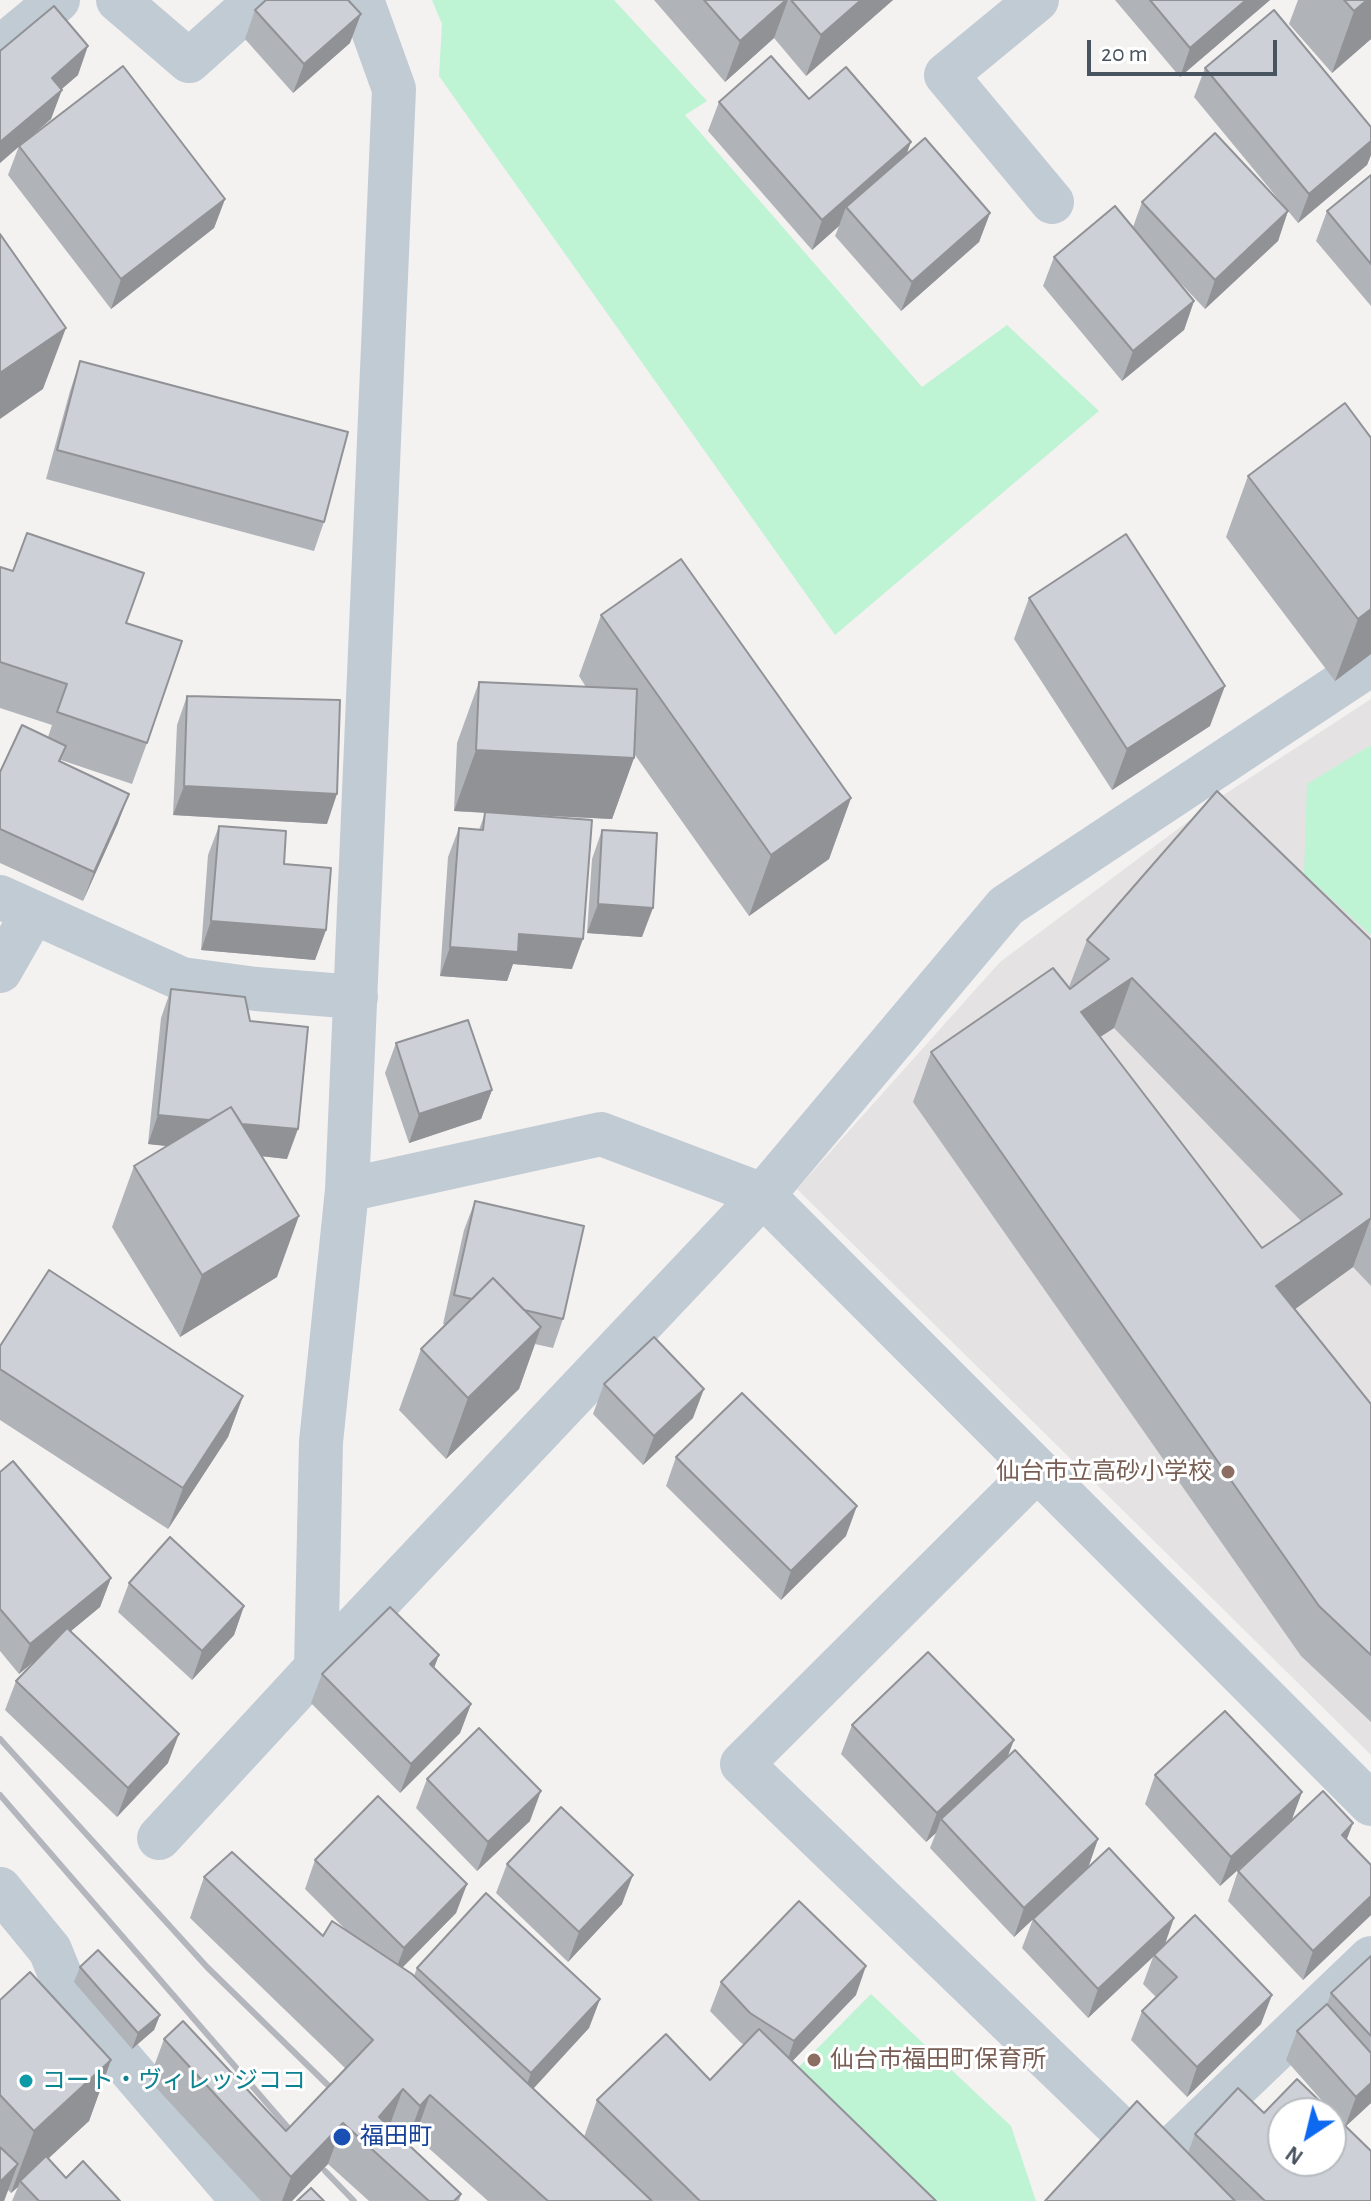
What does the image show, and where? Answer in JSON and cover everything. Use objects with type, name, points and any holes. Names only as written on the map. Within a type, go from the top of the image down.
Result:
[{"type":"street","points":[[0,48],[58,0]]},
{"type":"street","points":[[118,0],[189,61],[257,0]]},
{"type":"street","points":[[316,1668],[321,1442],[347,1190],[394,89],[362,0]]},
{"type":"street","points":[[1037,0],[946,75],[1052,202]]},
{"type":"street","points":[[159,1838],[763,1195],[1006,906],[1371,664]]},
{"type":"street","points":[[0,971],[17,905],[182,979],[356,997]]},
{"type":"street","points":[[347,1190],[601,1134],[763,1195],[1371,1804]]},
{"type":"street","points":[[1037,1470],[742,1764],[1195,2201]]},
{"type":"street","points":[[0,1889],[50,1950],[70,1999],[243,2201]]},
{"type":"street","points":[[1157,2163],[1371,1958]]},
{"type":"shaded area","name":"仙台市立高砂小学校","points":[[1371,699],[1371,1755],[797,1189],[1000,962],[1222,796]]},
{"type":"green space","points":[[432,0],[614,0],[707,101],[685,115],[922,387],[1007,325],[1099,411],[835,635],[439,76],[442,24]]},
{"type":"green space","points":[[1371,745],[1371,935],[1304,874],[1307,784]]},
{"type":"green space","points":[[871,1994],[1011,2126],[1036,2201],[893,2201],[779,2087]]},
{"type":"building","points":[[266,0],[348,0],[361,14],[304,64],[255,10]]},
{"type":"building","points":[[704,0],[786,0],[740,41]]},
{"type":"building","points":[[791,0],[861,0],[821,35]]},
{"type":"building","points":[[1150,0],[1246,0],[1190,48]]},
{"type":"building","points":[[1344,0],[1367,0],[1354,11]]},
{"type":"building","points":[[54,6],[88,46],[52,78],[62,90],[0,142],[0,51]]},
{"type":"building","points":[[1274,10],[1371,127],[1371,141],[1309,194],[1205,68]]},
{"type":"building","points":[[771,56],[809,99],[846,67],[911,142],[822,220],[719,102]]},
{"type":"building","points":[[123,66],[225,199],[121,279],[19,146]]},
{"type":"building","points":[[1215,133],[1288,211],[1215,280],[1142,202]]},
{"type":"building","points":[[925,138],[990,213],[912,282],[846,207]]},
{"type":"building","points":[[1371,175],[1371,264],[1327,211]]},
{"type":"building","points":[[1115,206],[1194,301],[1133,351],[1054,257]]},
{"type":"building","points":[[0,234],[66,328],[0,373]]},
{"type":"building","points":[[80,361],[348,432],[324,522],[57,450]]},
{"type":"building","points":[[1345,403],[1371,438],[1371,609],[1358,619],[1248,476]]},
{"type":"building","points":[[27,533],[144,573],[126,623],[182,641],[147,743],[57,712],[67,684],[0,662],[0,567],[13,571]]},
{"type":"building","points":[[1126,534],[1225,686],[1127,749],[1029,598]]},
{"type":"building","points":[[681,559],[851,798],[771,855],[601,615]]},
{"type":"building","points":[[479,682],[637,689],[634,758],[476,750]]},
{"type":"building","points":[[187,696],[340,700],[337,794],[184,786]]},
{"type":"building","points":[[22,725],[66,746],[59,761],[129,794],[94,872],[0,829],[0,772]]},
{"type":"building","points":[[1217,791],[1371,940],[1371,1218],[1276,1286],[1371,1404],[1371,1655],[1319,1606],[931,1052],[1053,968],[1070,989],[1109,959],[1087,940]],"holes":[[[1132,978],[1342,1194],[1262,1248],[1081,1012]]]},
{"type":"building","points":[[485,812],[592,820],[583,939],[519,934],[518,952],[450,947],[459,828],[483,830]]},
{"type":"building","points":[[219,826],[286,831],[284,864],[331,868],[326,930],[211,921]]},
{"type":"building","points":[[602,830],[657,833],[653,908],[598,904]]},
{"type":"building","points":[[171,989],[245,997],[250,1021],[308,1027],[298,1129],[242,1124],[231,1107],[209,1120],[158,1115]]},
{"type":"building","points":[[468,1020],[492,1090],[419,1114],[396,1043]]},
{"type":"building","points":[[231,1107],[299,1216],[202,1275],[134,1166]]},
{"type":"building","points":[[475,1201],[584,1226],[563,1319],[524,1310],[493,1278],[472,1299],[454,1295]]},
{"type":"building","points":[[49,1270],[243,1396],[183,1488],[0,1369],[0,1346]]},
{"type":"building","points":[[493,1278],[541,1327],[468,1398],[421,1349]]},
{"type":"building","points":[[654,1337],[704,1389],[654,1436],[604,1384]]},
{"type":"building","points":[[742,1393],[857,1506],[791,1571],[676,1457]]},
{"type":"building","points":[[13,1461],[111,1578],[30,1644],[0,1609],[0,1472]]},
{"type":"building","points":[[170,1537],[244,1606],[202,1651],[129,1583]]},
{"type":"building","points":[[390,1607],[439,1655],[430,1664],[471,1704],[411,1764],[322,1674]]},
{"type":"building","points":[[67,1628],[179,1734],[128,1788],[16,1681]]},
{"type":"building","points":[[928,1652],[1014,1740],[937,1813],[852,1725]]},
{"type":"building","points":[[1225,1711],[1302,1792],[1231,1857],[1155,1775]]},
{"type":"building","points":[[479,1728],[541,1791],[488,1842],[427,1779]]},
{"type":"building","points":[[1015,1750],[1098,1839],[1024,1908],[941,1819]]},
{"type":"building","points":[[1323,1791],[1353,1823],[1342,1835],[1371,1865],[1371,1896],[1313,1951],[1238,1871]]},
{"type":"building","points":[[378,1796],[467,1884],[404,1948],[315,1860]]},
{"type":"building","points":[[561,1807],[633,1875],[579,1932],[507,1864]]},
{"type":"building","points":[[1109,1848],[1174,1918],[1098,1989],[1033,1919]]},
{"type":"building","points":[[232,1852],[323,1936],[332,1921],[412,1974],[652,2201],[548,2201],[430,2095],[420,2106],[403,2089],[379,2117],[461,2194],[454,2201],[429,2201],[343,2123],[291,2177],[164,2039],[183,2021],[286,2131],[373,2040],[204,1877]]},
{"type":"building","points":[[486,1893],[600,1999],[531,2073],[417,1968]]},
{"type":"building","points":[[799,1901],[866,1966],[794,2041],[750,2013],[721,1982]]},
{"type":"building","points":[[1195,1915],[1272,1995],[1197,2067],[1142,2011],[1177,1977],[1154,1955]]},
{"type":"building","points":[[98,1950],[160,2015],[138,2033],[80,1967]]},
{"type":"building","points":[[1371,1956],[1371,2036],[1331,1993]]},
{"type":"building","points":[[30,1972],[111,2060],[34,2131],[0,2095],[0,2000]]},
{"type":"building","points":[[1327,2004],[1371,2053],[1371,2083],[1356,2097],[1297,2031]]},
{"type":"building","points":[[759,2029],[936,2201],[700,2201],[597,2100],[666,2034],[710,2080]]},
{"type":"building","points":[[1297,2079],[1316,2097],[1280,2097]]},
{"type":"building","points":[[1238,2088],[1264,2113],[1267,2110],[1267,2177],[1347,2177],[1347,2128],[1371,2151],[1371,2201],[1265,2201],[1195,2134]]},
{"type":"building","points":[[1137,2101],[1235,2201],[1045,2201]]},
{"type":"building","points":[[0,2147],[18,2164],[0,2182]]},
{"type":"building","points":[[46,2156],[66,2178],[83,2161],[120,2201],[39,2201],[20,2181]]},
{"type":"building","points":[[311,2188],[324,2201],[297,2201]]},
{"type":"railway","points":[[0,1739],[207,1967],[338,2095]]},
{"type":"railway","points":[[0,1795],[297,2138]]},
{"type":"railway","points":[[325,2171],[354,2201]]},
{"type":"place","name":"仙台市立高砂小学校","points":[[1228,1472]]},
{"type":"place","name":"仙台市福田町保育所","points":[[814,2060]]},
{"type":"place","name":"コート・ヴィレッジココ","points":[[26,2081]]},
{"type":"place","name":"福田町","points":[[342,2137]]}]
